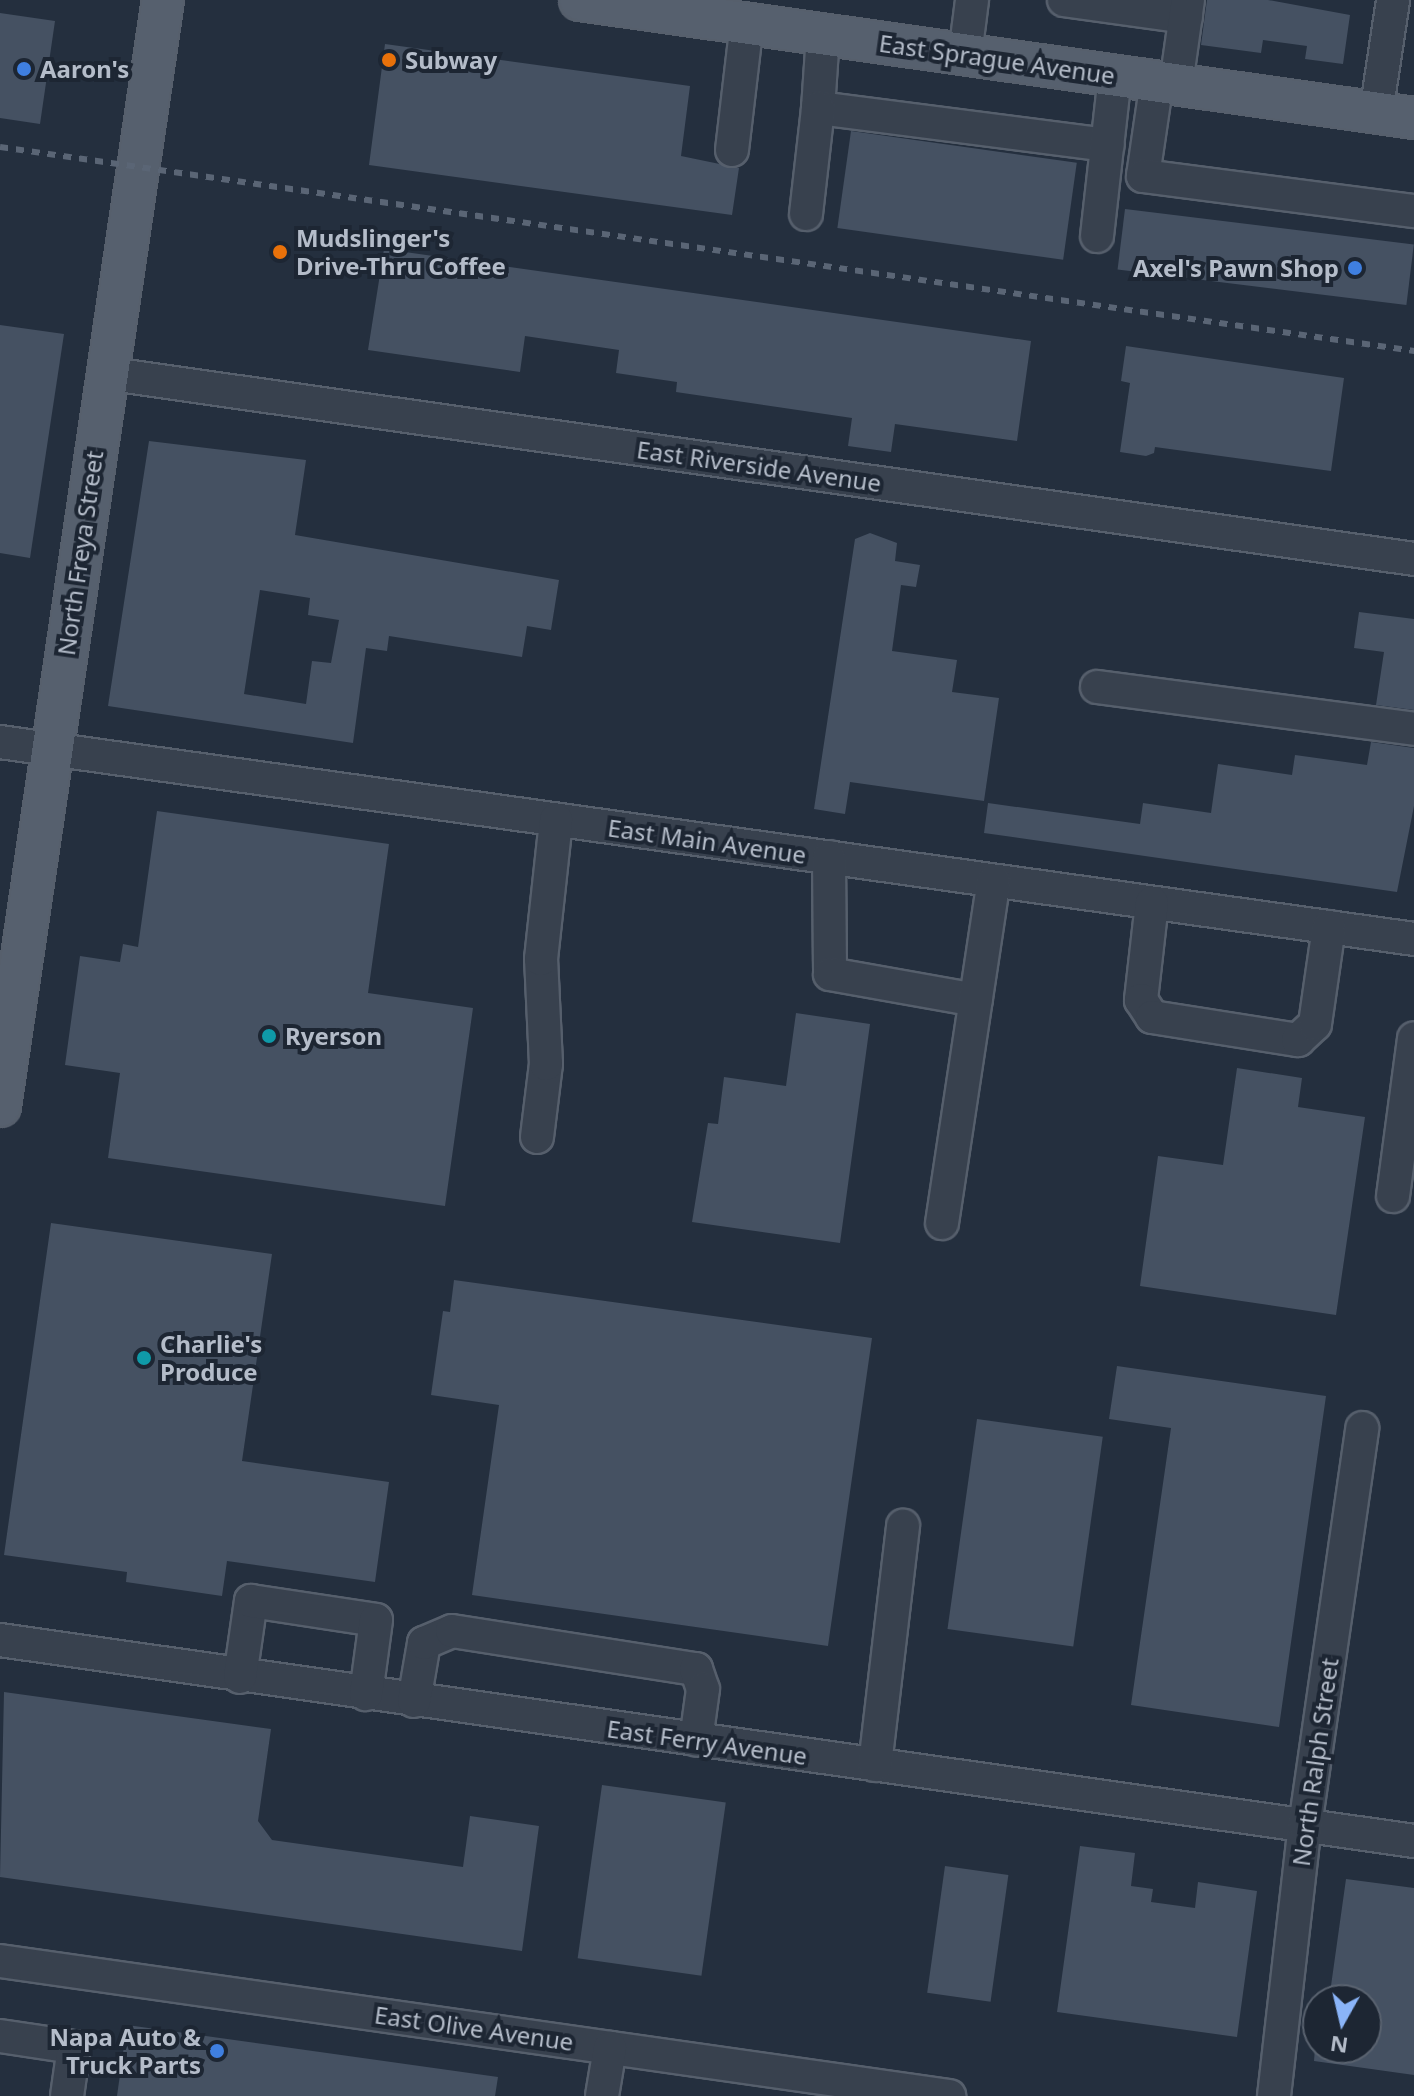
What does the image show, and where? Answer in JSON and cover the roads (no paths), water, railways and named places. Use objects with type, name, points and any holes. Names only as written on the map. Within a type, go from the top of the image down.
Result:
[{"type":"main road","name":"North Freya Street","points":[[0,1106],[104,373],[163,0]]},
{"type":"main road","name":"East Sprague Avenue","points":[[580,0],[764,17],[823,35],[1395,116]]},
{"type":"street","points":[[965,55],[972,0]]},
{"type":"street","points":[[1064,0],[1187,8],[1143,176],[1414,211]]},
{"type":"street","points":[[1393,0],[1395,116]]},
{"type":"street","points":[[732,150],[764,17]]},
{"type":"street","points":[[806,214],[823,35]]},
{"type":"street","points":[[1097,236],[1115,76]]},
{"type":"street","points":[[818,108],[1108,145]]},
{"type":"street","name":"East Riverside Avenue","points":[[104,373],[1414,559]]},
{"type":"street","points":[[1097,687],[1414,729]]},
{"type":"street","name":"East Main Avenue","points":[[0,742],[1414,939]]},
{"type":"street","points":[[537,1137],[546,1064],[541,959],[556,820]]},
{"type":"street","points":[[829,857],[830,974],[976,1000]]},
{"type":"street","points":[[942,1223],[994,881]]},
{"type":"street","points":[[1152,903],[1141,1000],[1152,1017],[1298,1040],[1315,1024],[1329,927]]},
{"type":"street","points":[[1393,1196],[1414,1038]]},
{"type":"street","name":"North Ralph Street","points":[[1274,2096],[1305,1826],[1362,1428]]},
{"type":"street","points":[[875,1765],[903,1526]]},
{"type":"street","points":[[240,1677],[251,1601],[376,1620],[366,1694]]},
{"type":"street","points":[[414,1701],[424,1643],[452,1631],[696,1669],[703,1689],[696,1740]]},
{"type":"street","name":"East Ferry Avenue","points":[[0,1640],[240,1677],[1414,1841]]},
{"type":"street","name":"East Olive Avenue","points":[[0,1961],[610,2048],[853,2089],[949,2096]]},
{"type":"street","points":[[0,2036],[74,2047],[67,2096]]},
{"type":"street","points":[[602,2096],[610,2048]]},
{"type":"railway","points":[[0,147],[1414,351]]},
{"type":"place","name":"Subway","points":[[389,60]]},
{"type":"place","name":"Aaron's","points":[[24,69]]},
{"type":"place","name":"Mudslinger's Drive-Thru Coffee","points":[[280,252]]},
{"type":"place","name":"Axel's Pawn Shop","points":[[1355,268]]},
{"type":"place","name":"Ryerson","points":[[269,1036]]},
{"type":"place","name":"Charlie's Produce","points":[[144,1358]]},
{"type":"place","name":"Napa Auto & Truck Parts","points":[[217,2051]]}]
